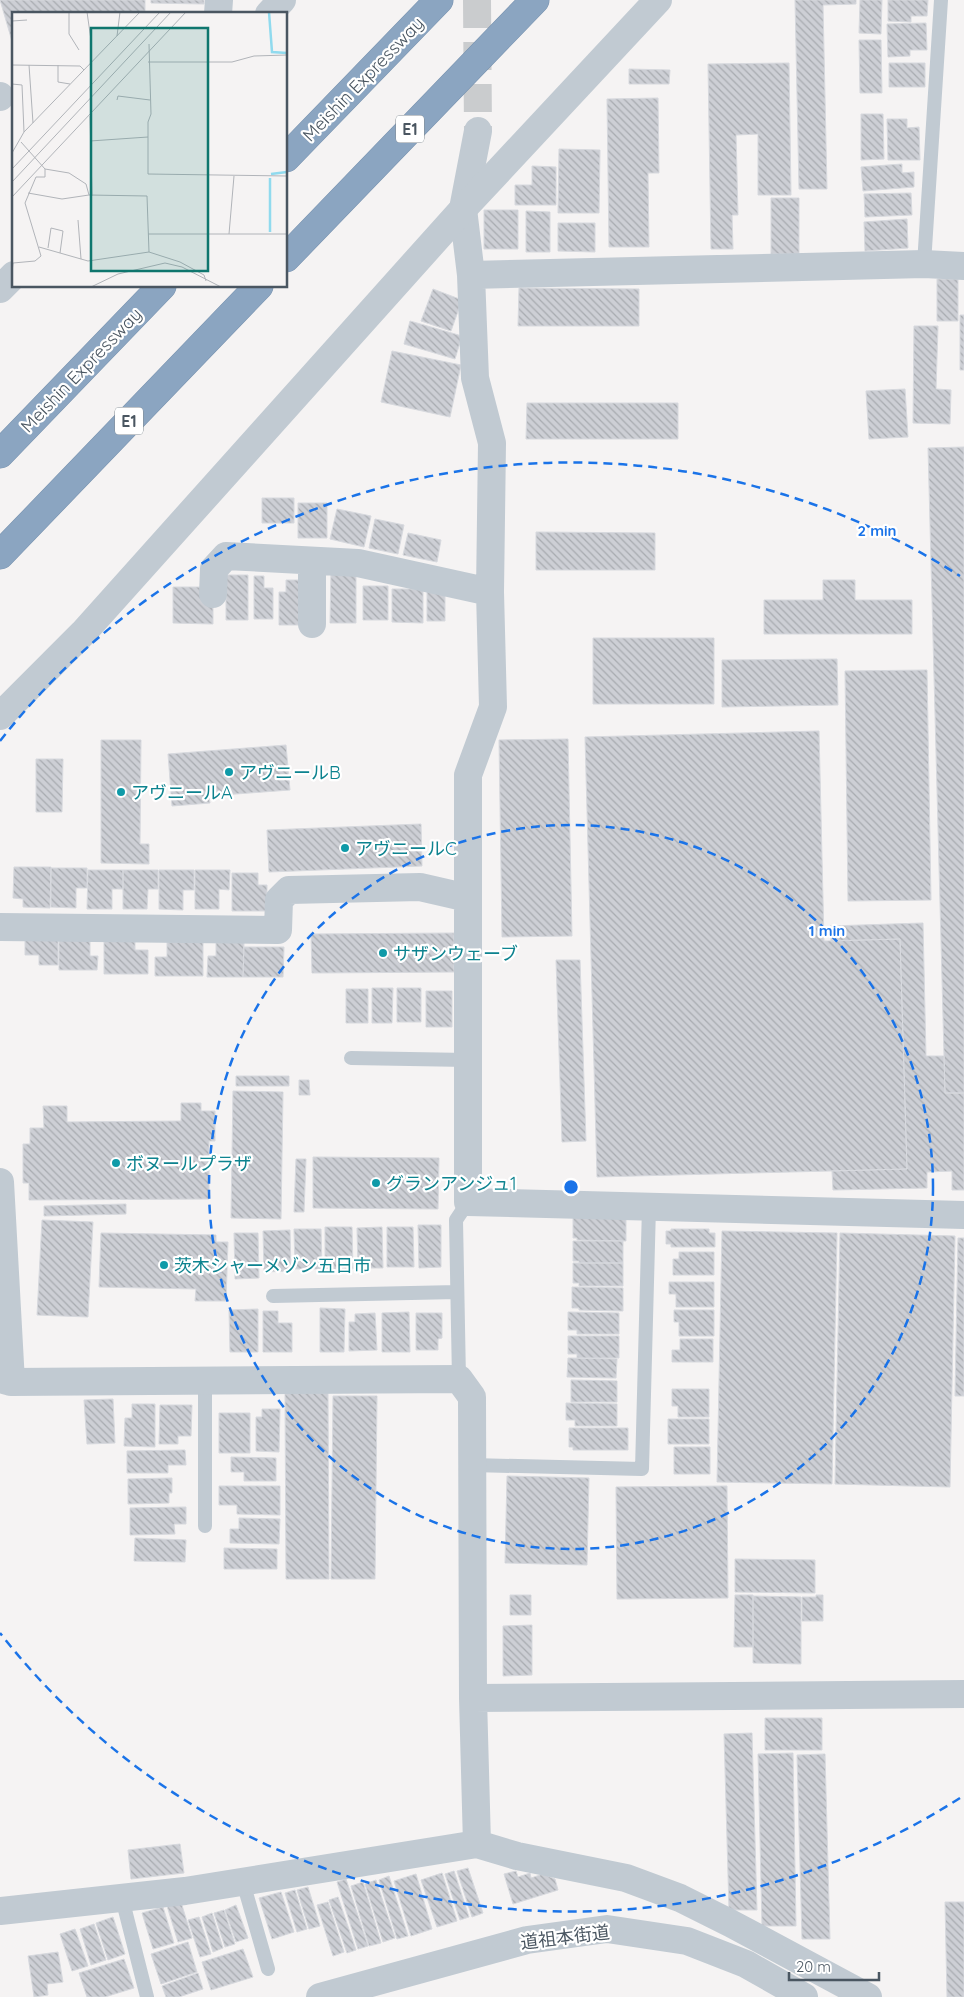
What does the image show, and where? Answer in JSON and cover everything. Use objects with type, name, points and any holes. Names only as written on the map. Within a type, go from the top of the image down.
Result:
[{"type":"highway","name":"Meishin Expressway","points":[[288,156],[440,0]]},
{"type":"highway","name":"E1","points":[[288,256],[535,0]]},
{"type":"highway","name":"Meishin Expressway","points":[[0,454],[160,288]]},
{"type":"highway","name":"E1","points":[[0,555],[257,288]]},
{"type":"street","points":[[271,12],[282,0]]},
{"type":"street","points":[[0,716],[83,633],[463,209],[658,0]]},
{"type":"street","points":[[478,131],[463,209],[471,275],[475,378],[492,443],[490,592],[494,707],[468,775],[468,1202],[964,1215]]},
{"type":"street","points":[[471,275],[924,264],[964,266]]},
{"type":"street","points":[[0,289],[12,277]]},
{"type":"street","points":[[213,594],[214,568],[226,556],[358,563],[490,592]]},
{"type":"street","points":[[312,560],[312,624]]},
{"type":"street","points":[[0,926],[278,930],[279,900],[289,890],[420,887],[468,898]]},
{"type":"street","points":[[0,1182],[5,1380],[459,1379],[472,1397],[473,1698],[476,1844]]},
{"type":"street","points":[[473,1698],[964,1694]]},
{"type":"street","points":[[0,1911],[185,1892],[476,1844],[518,1856],[626,1878],[680,1898],[868,1997]]},
{"type":"street","name":"道祖本街道","points":[[320,1997],[527,1940],[607,1929],[687,1941],[746,1964],[804,1997]]},
{"type":"lane","points":[[924,264],[941,0]]},
{"type":"lane","points":[[352,1058],[468,1060]]},
{"type":"lane","points":[[459,1379],[456,1220],[468,1202]]},
{"type":"lane","points":[[472,1465],[642,1469],[649,1207]]},
{"type":"lane","points":[[273,1296],[458,1292]]},
{"type":"lane","points":[[205,1381],[205,1526]]},
{"type":"lane","points":[[243,1882],[268,1969]]},
{"type":"lane","points":[[122,1898],[147,1997]]},
{"type":"building","points":[[0,0],[145,0],[145,12],[12,12],[12,41]]},
{"type":"building","points":[[151,0],[204,0],[204,4],[151,3]]},
{"type":"building","points":[[795,0],[856,0],[856,4],[823,5],[827,189],[799,189]]},
{"type":"building","points":[[860,0],[882,0],[881,34],[859,33]]},
{"type":"building","points":[[888,0],[928,0],[927,16],[911,16],[911,22],[888,21]]},
{"type":"building","points":[[926,23],[927,50],[910,50],[910,56],[888,57],[887,24]]},
{"type":"building","points":[[859,40],[881,40],[882,93],[860,93]]},
{"type":"building","points":[[789,63],[791,195],[758,195],[758,134],[736,135],[738,215],[732,215],[733,249],[711,249],[708,64]]},
{"type":"building","points":[[889,63],[925,63],[925,87],[889,87]]},
{"type":"building","points":[[629,69],[670,70],[669,84],[629,84]]},
{"type":"building","points":[[658,98],[659,173],[648,173],[649,247],[609,247],[607,99]]},
{"type":"building","points":[[861,114],[883,114],[884,159],[861,160]]},
{"type":"building","points":[[887,119],[907,119],[907,128],[919,127],[920,160],[888,160]]},
{"type":"building","points":[[559,149],[600,150],[599,213],[558,213]]},
{"type":"building","points":[[902,164],[902,173],[914,172],[914,187],[863,191],[861,167]]},
{"type":"building","points":[[532,166],[556,167],[556,205],[515,205],[515,185],[532,185]]},
{"type":"building","points":[[911,193],[912,215],[865,217],[864,194]]},
{"type":"building","points":[[771,198],[799,198],[799,254],[771,254]]},
{"type":"building","points":[[484,210],[518,210],[518,249],[484,249]]},
{"type":"building","points":[[526,211],[550,212],[550,252],[526,252]]},
{"type":"building","points":[[907,219],[908,248],[865,251],[864,222]]},
{"type":"building","points":[[558,223],[595,223],[595,252],[558,251]]},
{"type":"building","points":[[937,279],[958,279],[958,321],[937,321]]},
{"type":"building","points":[[519,288],[639,289],[639,326],[518,326]]},
{"type":"building","points":[[433,289],[462,300],[451,331],[421,321]]},
{"type":"building","points":[[960,315],[964,315],[964,370],[960,370]]},
{"type":"building","points":[[410,321],[462,336],[455,359],[404,344]]},
{"type":"building","points":[[914,326],[938,326],[936,389],[951,390],[950,424],[913,423]]},
{"type":"building","points":[[392,351],[461,365],[450,417],[381,402]]},
{"type":"building","points":[[905,389],[908,437],[869,439],[866,391]]},
{"type":"building","points":[[527,403],[678,403],[678,439],[526,439]]},
{"type":"building","points":[[964,447],[964,1093],[945,1093],[928,448]]},
{"type":"building","points":[[262,498],[294,498],[294,523],[262,523]]},
{"type":"building","points":[[298,503],[327,503],[327,538],[298,538]]},
{"type":"building","points":[[337,509],[371,516],[364,547],[330,539]]},
{"type":"building","points":[[375,519],[404,525],[398,554],[369,548]]},
{"type":"building","points":[[536,532],[655,533],[655,570],[536,570]]},
{"type":"building","points":[[408,533],[441,540],[437,562],[403,555]]},
{"type":"building","points":[[331,572],[356,572],[356,623],[330,623]]},
{"type":"building","points":[[226,575],[248,575],[248,620],[226,620]]},
{"type":"building","points":[[254,576],[264,576],[264,588],[273,588],[273,619],[254,619]]},
{"type":"building","points":[[286,580],[304,580],[304,625],[279,625],[279,592],[286,592]]},
{"type":"building","points":[[823,580],[855,580],[855,600],[912,600],[912,634],[764,634],[764,600],[823,600]]},
{"type":"building","points":[[363,586],[388,586],[388,620],[363,620]]},
{"type":"building","points":[[173,587],[202,587],[213,595],[213,624],[173,623]]},
{"type":"building","points":[[392,589],[423,589],[423,623],[392,622]]},
{"type":"building","points":[[427,590],[445,590],[445,621],[427,621]]},
{"type":"building","points":[[593,638],[714,638],[714,704],[593,704]]},
{"type":"building","points":[[837,659],[838,705],[722,707],[722,660]]},
{"type":"building","points":[[927,670],[931,900],[848,901],[845,671]]},
{"type":"building","points":[[819,731],[824,941],[900,939],[907,1169],[597,1177],[585,737]]},
{"type":"building","points":[[568,739],[572,936],[502,937],[499,740]]},
{"type":"building","name":"アヴニールA","points":[[101,740],[141,740],[140,844],[149,844],[149,864],[101,863]]},
{"type":"building","name":"アヴニールB","points":[[286,745],[290,790],[209,796],[210,803],[172,806],[168,754]]},
{"type":"building","points":[[36,759],[63,759],[62,812],[36,812]]},
{"type":"building","name":"アヴニールC","points":[[421,824],[422,866],[269,872],[267,830]]},
{"type":"building","points":[[14,867],[51,867],[50,908],[23,907],[23,899],[13,898]]},
{"type":"building","points":[[51,868],[87,868],[87,888],[76,888],[76,908],[51,907]]},
{"type":"building","points":[[88,870],[123,870],[123,889],[112,889],[112,909],[87,909]]},
{"type":"building","points":[[123,870],[158,870],[158,889],[148,889],[147,909],[123,909]]},
{"type":"building","points":[[159,870],[194,870],[194,890],[183,890],[183,910],[159,909]]},
{"type":"building","points":[[195,870],[230,870],[229,890],[219,889],[219,909],[195,909]]},
{"type":"building","points":[[232,873],[258,873],[258,885],[267,885],[267,911],[232,911]]},
{"type":"building","points":[[923,923],[926,1056],[944,1056],[945,1093],[964,1093],[964,1190],[952,1190],[952,1171],[927,1172],[927,1188],[833,1190],[832,1171],[907,1169],[900,939],[831,941],[830,926]]},
{"type":"building","name":"サザンウェーブ","points":[[454,933],[454,972],[312,973],[311,934]]},
{"type":"building","points":[[25,934],[58,934],[58,965],[39,965],[39,955],[25,955]]},
{"type":"building","points":[[59,936],[90,936],[90,956],[98,956],[97,970],[59,970]]},
{"type":"building","points":[[104,939],[135,939],[135,950],[148,950],[148,974],[104,974]]},
{"type":"building","points":[[216,941],[244,941],[243,977],[207,977],[208,956],[216,956]]},
{"type":"building","points":[[167,942],[203,942],[203,976],[155,976],[155,957],[167,957]]},
{"type":"building","points":[[244,947],[284,947],[283,977],[243,977]]},
{"type":"building","points":[[556,960],[580,960],[586,1141],[562,1142]]},
{"type":"building","points":[[372,988],[393,988],[392,1023],[372,1023]]},
{"type":"building","points":[[397,988],[421,988],[421,1022],[397,1022]]},
{"type":"building","points":[[346,989],[368,989],[368,1023],[346,1023]]},
{"type":"building","points":[[426,991],[452,991],[452,1027],[426,1027]]},
{"type":"building","points":[[236,1076],[289,1076],[289,1086],[236,1086]]},
{"type":"building","points":[[299,1080],[309,1080],[310,1095],[299,1095]]},
{"type":"building","points":[[233,1091],[283,1092],[281,1219],[231,1218]]},
{"type":"building","name":"ボヌールプラザ","points":[[181,1103],[201,1103],[201,1111],[215,1111],[215,1141],[209,1141],[209,1199],[29,1200],[29,1183],[23,1183],[23,1144],[30,1144],[30,1128],[44,1128],[43,1106],[67,1106],[67,1122],[181,1121]]},
{"type":"building","name":"グランアンジュ1","points":[[313,1157],[439,1158],[438,1209],[313,1208]]},
{"type":"building","points":[[296,1159],[306,1159],[304,1212],[294,1212]]},
{"type":"building","points":[[126,1204],[126,1214],[44,1216],[44,1206]]},
{"type":"building","points":[[626,1216],[626,1241],[577,1240],[577,1238],[573,1238],[573,1217]]},
{"type":"building","points":[[42,1220],[93,1222],[88,1317],[37,1315]]},
{"type":"building","points":[[418,1225],[441,1225],[441,1267],[419,1268]]},
{"type":"building","points":[[325,1227],[352,1227],[353,1269],[325,1270]]},
{"type":"building","points":[[382,1227],[383,1268],[358,1268],[357,1228]]},
{"type":"building","points":[[387,1227],[413,1227],[414,1267],[387,1267]]},
{"type":"building","points":[[294,1229],[321,1229],[322,1269],[295,1269]]},
{"type":"building","points":[[671,1229],[709,1229],[709,1233],[715,1233],[715,1247],[671,1247],[671,1244],[666,1244],[666,1231],[671,1231]]},
{"type":"building","points":[[290,1230],[291,1271],[264,1272],[263,1231]]},
{"type":"building","points":[[722,1231],[837,1233],[832,1484],[717,1482]]},
{"type":"building","name":"茨木シャーメゾン五日市","points":[[101,1233],[216,1235],[216,1242],[228,1242],[226,1301],[195,1301],[196,1289],[99,1287]]},
{"type":"building","points":[[234,1233],[258,1233],[259,1278],[235,1279]]},
{"type":"building","points":[[840,1233],[955,1236],[950,1487],[835,1484]]},
{"type":"building","points":[[958,1238],[964,1238],[964,1396],[955,1396]]},
{"type":"building","points":[[573,1241],[623,1241],[623,1263],[579,1263],[579,1261],[573,1261]]},
{"type":"building","points":[[679,1252],[714,1252],[714,1275],[673,1275],[673,1259],[679,1259]]},
{"type":"building","points":[[573,1263],[623,1263],[623,1286],[579,1286],[579,1283],[573,1283]]},
{"type":"building","points":[[669,1282],[714,1282],[714,1307],[676,1307],[676,1294],[669,1294]]},
{"type":"building","points":[[572,1287],[623,1288],[623,1311],[579,1310],[579,1308],[572,1308]]},
{"type":"building","points":[[320,1308],[345,1309],[344,1352],[320,1352]]},
{"type":"building","points":[[258,1309],[258,1352],[230,1352],[229,1310]]},
{"type":"building","points":[[674,1310],[714,1310],[714,1336],[679,1336],[679,1322],[674,1322]]},
{"type":"building","points":[[263,1311],[278,1311],[278,1323],[292,1323],[292,1352],[263,1352]]},
{"type":"building","points":[[409,1312],[410,1352],[382,1352],[382,1313]]},
{"type":"building","points":[[568,1312],[619,1313],[619,1334],[577,1334],[577,1330],[568,1330]]},
{"type":"building","points":[[375,1313],[377,1350],[349,1351],[349,1322],[355,1322],[355,1314]]},
{"type":"building","points":[[416,1313],[442,1313],[442,1338],[438,1339],[438,1350],[416,1350]]},
{"type":"building","points":[[568,1336],[619,1336],[619,1358],[577,1358],[577,1354],[568,1354]]},
{"type":"building","points":[[680,1339],[713,1339],[713,1362],[672,1362],[672,1350],[680,1350]]},
{"type":"building","points":[[568,1358],[617,1359],[616,1378],[567,1377]]},
{"type":"building","points":[[571,1380],[617,1381],[617,1402],[571,1402]]},
{"type":"building","points":[[672,1389],[709,1389],[709,1417],[678,1417],[678,1406],[672,1406]]},
{"type":"building","points":[[285,1393],[328,1393],[329,1579],[286,1579]]},
{"type":"building","points":[[333,1396],[377,1396],[375,1579],[331,1579]]},
{"type":"building","points":[[113,1399],[115,1443],[87,1444],[84,1400]]},
{"type":"building","points":[[566,1403],[617,1404],[617,1426],[575,1426],[575,1420],[566,1420]]},
{"type":"building","points":[[132,1404],[155,1404],[155,1447],[124,1446],[125,1418],[132,1418]]},
{"type":"building","points":[[160,1405],[192,1405],[191,1436],[178,1436],[178,1444],[159,1444]]},
{"type":"building","points":[[262,1409],[280,1409],[279,1452],[256,1451],[256,1417],[262,1417]]},
{"type":"building","points":[[219,1413],[250,1413],[250,1453],[219,1453]]},
{"type":"building","points":[[668,1419],[709,1419],[709,1444],[668,1444]]},
{"type":"building","points":[[569,1428],[628,1428],[628,1450],[573,1450],[573,1447],[569,1447]]},
{"type":"building","points":[[674,1447],[710,1447],[710,1474],[674,1474]]},
{"type":"building","points":[[185,1450],[186,1465],[168,1465],[168,1473],[127,1473],[127,1451]]},
{"type":"building","points":[[231,1457],[276,1458],[276,1481],[244,1481],[244,1472],[231,1472]]},
{"type":"building","points":[[507,1476],[589,1478],[587,1565],[505,1563]]},
{"type":"building","points":[[172,1478],[172,1493],[169,1493],[169,1503],[128,1504],[128,1479]]},
{"type":"building","points":[[219,1486],[280,1486],[280,1515],[237,1514],[237,1505],[219,1505]]},
{"type":"building","points":[[727,1486],[728,1598],[617,1599],[616,1487]]},
{"type":"building","points":[[186,1507],[186,1524],[174,1524],[175,1534],[130,1535],[130,1508]]},
{"type":"building","points":[[239,1518],[280,1519],[279,1544],[230,1543],[230,1529],[239,1529]]},
{"type":"building","points":[[135,1538],[186,1540],[185,1562],[134,1561]]},
{"type":"building","points":[[224,1548],[277,1549],[277,1569],[224,1569]]},
{"type":"building","points":[[735,1559],[815,1560],[815,1593],[735,1592]]},
{"type":"building","points":[[510,1595],[531,1595],[531,1615],[510,1615]]},
{"type":"building","points":[[735,1595],[753,1595],[753,1647],[734,1647]]},
{"type":"building","points":[[816,1595],[823,1595],[823,1621],[802,1621],[802,1597],[816,1597]]},
{"type":"building","points":[[753,1596],[801,1597],[801,1664],[753,1663]]},
{"type":"building","points":[[532,1625],[532,1675],[503,1676],[503,1626]]},
{"type":"building","points":[[765,1718],[822,1718],[822,1750],[765,1750]]},
{"type":"building","points":[[752,1733],[757,1910],[729,1910],[724,1734]]},
{"type":"building","points":[[793,1753],[796,1926],[762,1926],[758,1754]]},
{"type":"building","points":[[825,1754],[830,1939],[802,1939],[797,1755]]},
{"type":"building","points":[[180,1844],[184,1873],[131,1879],[128,1850]]},
{"type":"building","points":[[468,1868],[483,1913],[472,1917],[457,1871]]},
{"type":"building","points":[[454,1871],[469,1917],[460,1920],[445,1874]]},
{"type":"building","points":[[516,1871],[518,1877],[530,1873],[531,1878],[543,1874],[555,1879],[558,1890],[513,1904],[504,1874]]},
{"type":"building","points":[[442,1873],[457,1921],[437,1927],[421,1880]]},
{"type":"building","points":[[416,1874],[432,1929],[411,1936],[394,1881]]},
{"type":"building","points":[[389,1876],[408,1936],[397,1939],[379,1880]]},
{"type":"building","points":[[346,1879],[368,1946],[358,1949],[337,1882]]},
{"type":"building","points":[[376,1880],[395,1938],[383,1942],[365,1884]]},
{"type":"building","points":[[363,1882],[381,1943],[369,1946],[351,1886]]},
{"type":"building","points":[[308,1887],[320,1926],[309,1929],[297,1890]]},
{"type":"building","points":[[295,1890],[307,1929],[297,1932],[285,1893]]},
{"type":"building","points":[[281,1892],[294,1932],[272,1939],[259,1898]]},
{"type":"building","points":[[338,1897],[356,1950],[347,1953],[329,1900]]},
{"type":"building","points":[[181,1902],[192,1938],[178,1942],[167,1906]]},
{"type":"building","points":[[328,1902],[344,1952],[333,1956],[317,1905]]},
{"type":"building","points":[[945,1902],[964,1902],[964,1997],[947,1997]]},
{"type":"building","points":[[236,1905],[248,1938],[236,1942],[225,1910]]},
{"type":"building","points":[[163,1907],[174,1943],[153,1949],[142,1913]]},
{"type":"building","points":[[224,1910],[235,1944],[225,1947],[214,1913]]},
{"type":"building","points":[[212,1913],[223,1948],[213,1952],[202,1917]]},
{"type":"building","points":[[113,1917],[125,1954],[108,1960],[96,1923]]},
{"type":"building","points":[[199,1917],[211,1954],[200,1957],[188,1920]]},
{"type":"building","points":[[94,1924],[106,1960],[91,1965],[80,1929]]},
{"type":"building","points":[[75,1929],[88,1966],[72,1971],[60,1934]]},
{"type":"building","points":[[188,1942],[197,1972],[161,1984],[151,1954]]},
{"type":"building","points":[[243,1949],[253,1977],[211,1990],[202,1962]]},
{"type":"building","points":[[58,1952],[63,1982],[47,1984],[48,1995],[34,1997],[28,1956]]},
{"type":"building","points":[[124,1959],[134,1988],[105,1997],[87,1997],[79,1973]]},
{"type":"building","points":[[198,1973],[203,1989],[179,1997],[166,1997],[162,1986]]},
{"type":"tunnel","points":[[477,0],[478,131]]},
{"type":"place","name":"アヴニールB","points":[[229,772]]},
{"type":"place","name":"アヴニールA","points":[[121,792]]},
{"type":"place","name":"アヴニールC","points":[[345,848]]},
{"type":"place","name":"サザンウェーブ","points":[[383,953]]},
{"type":"place","name":"ボヌールプラザ","points":[[116,1163]]},
{"type":"place","name":"グランアンジュ1","points":[[376,1183]]},
{"type":"place","name":"茨木シャーメゾン五日市","points":[[164,1265]]}]
